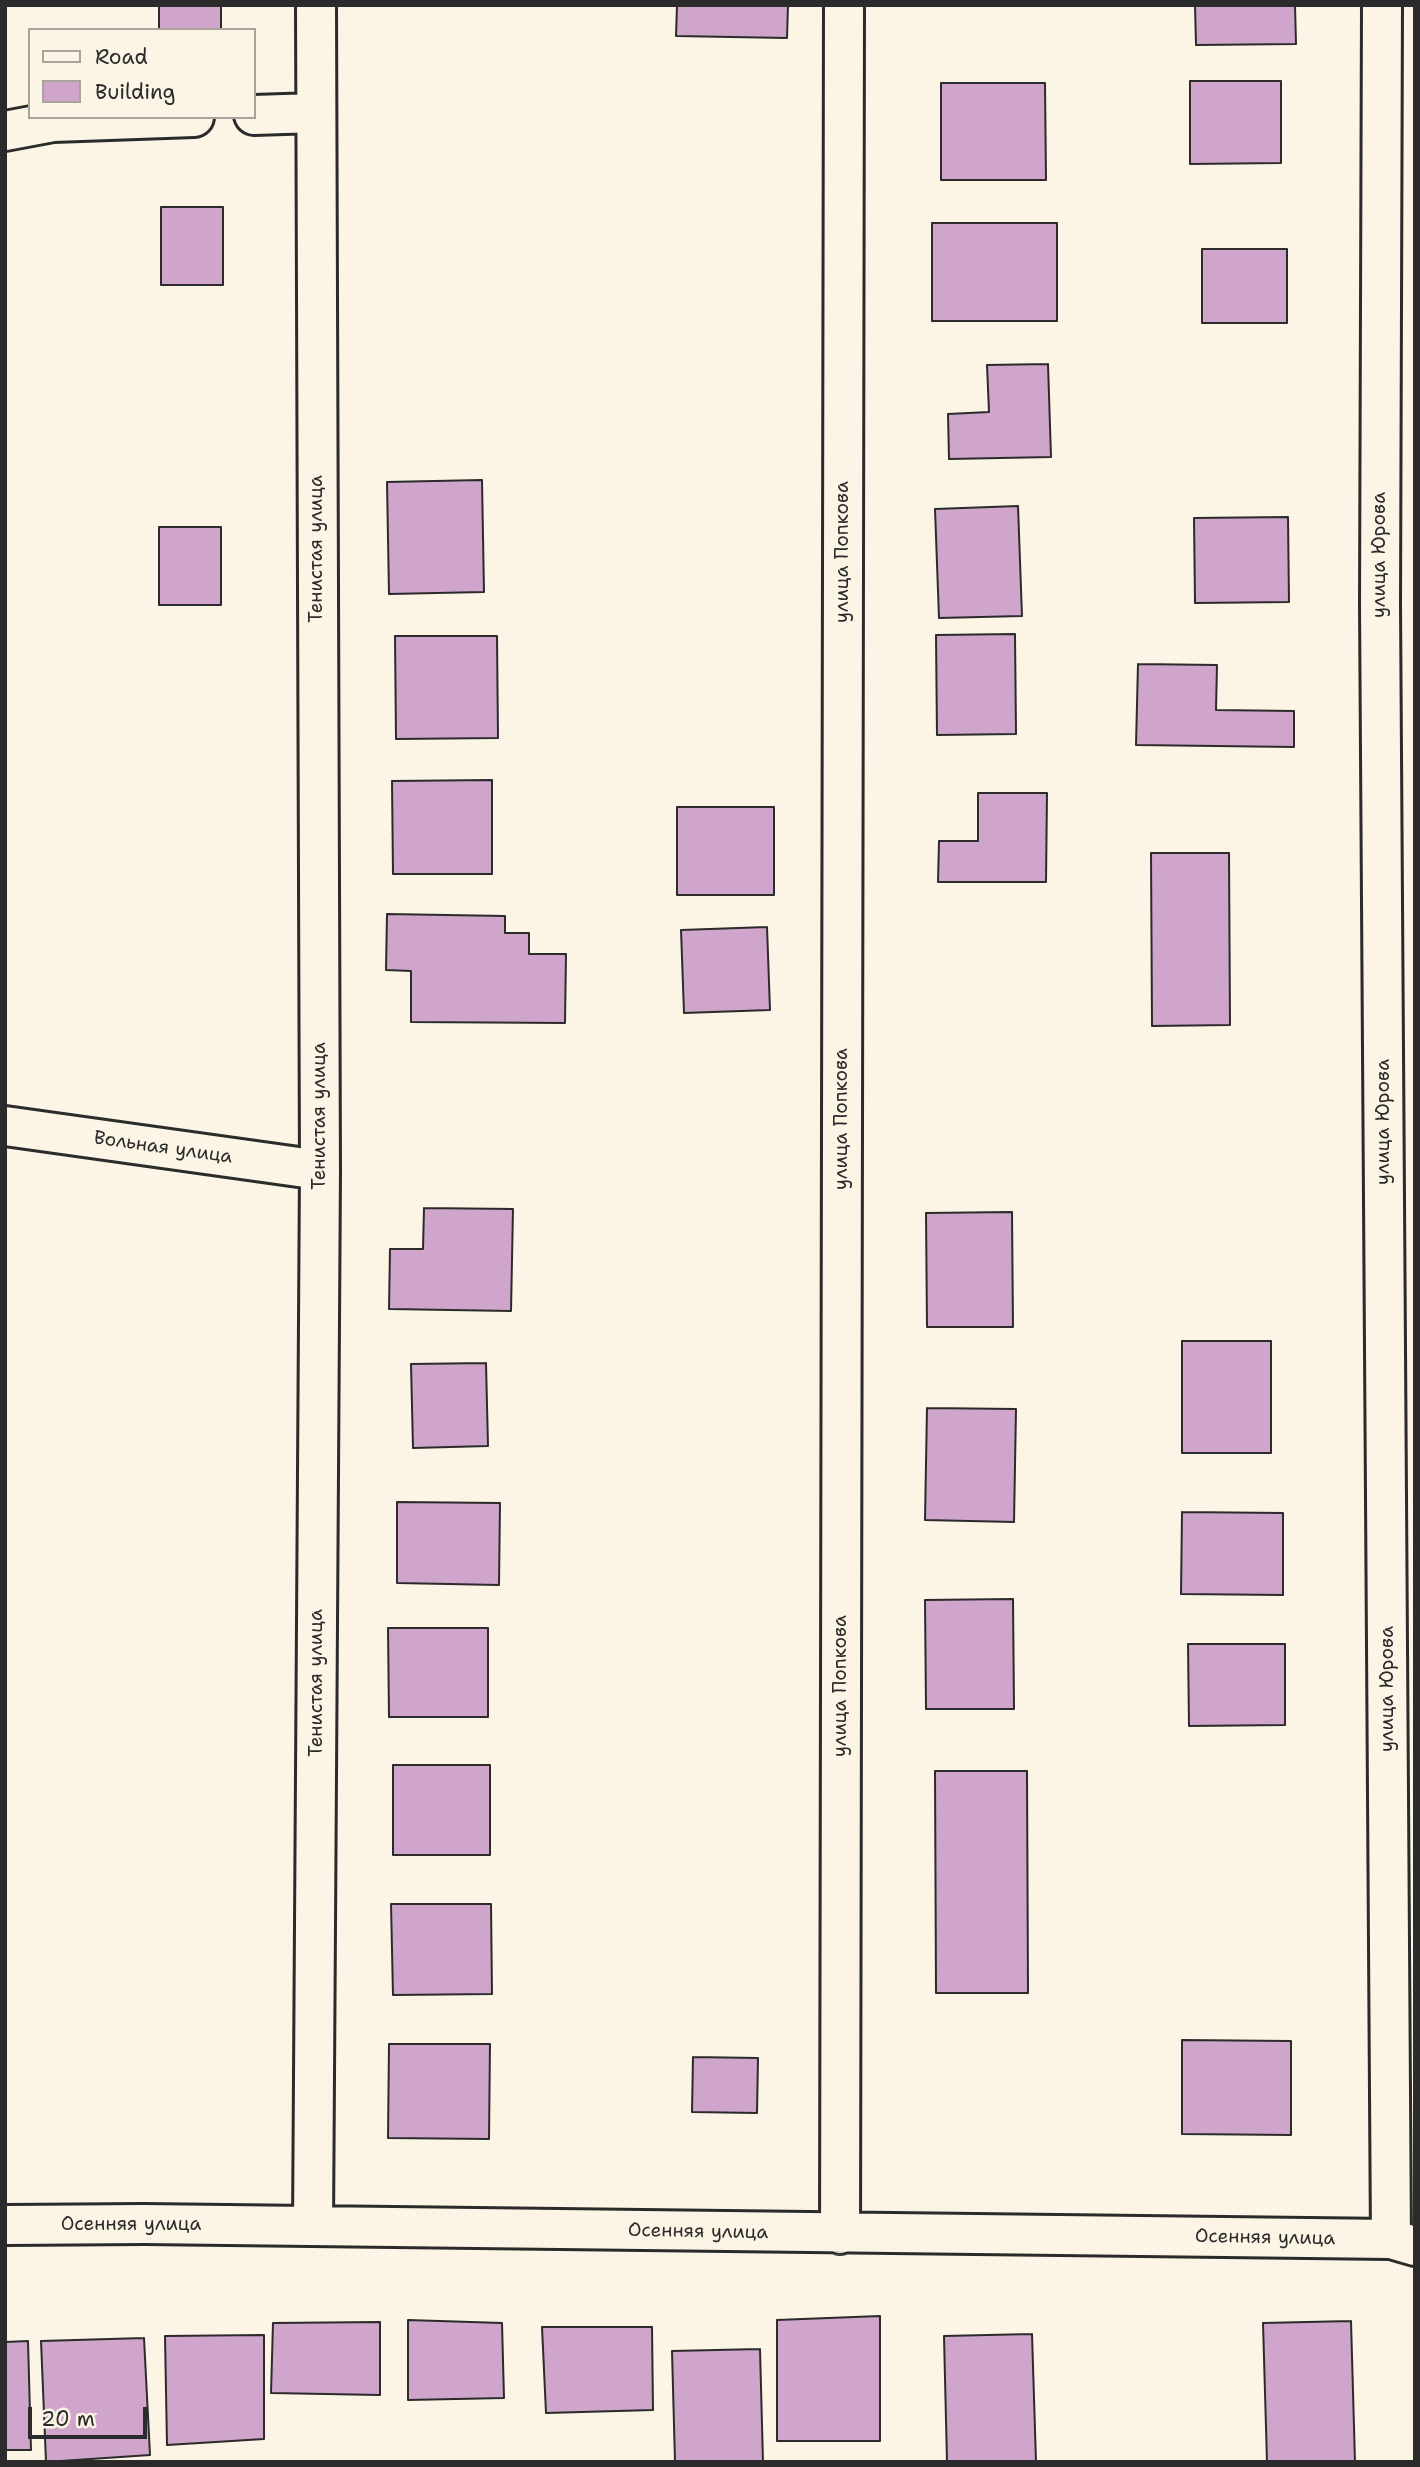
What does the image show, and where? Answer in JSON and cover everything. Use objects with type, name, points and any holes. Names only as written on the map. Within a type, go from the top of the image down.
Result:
[{"type":"street","name":"Тенистая улица","points":[[313,2226],[320,1170],[316,5]]},
{"type":"street","name":"улица Попкова","points":[[840,2234],[844,5]]},
{"type":"street","name":"улица Юрова","points":[[1381,5],[1380,604],[1403,2242]]},
{"type":"street","points":[[256,115],[315,113]]},
{"type":"street","points":[[5,131],[53,122],[138,119]]},
{"type":"street","name":"Вольная улица","points":[[5,1126],[320,1170]]},
{"type":"street","name":"Осенняя улица","points":[[5,2225],[313,2226],[1403,2242]]},
{"type":"building","points":[[159,5],[221,5],[221,28],[159,28]]},
{"type":"building","points":[[677,5],[788,5],[787,38],[676,36]]},
{"type":"building","points":[[1195,5],[1295,5],[1296,44],[1196,45]]},
{"type":"building","points":[[1190,81],[1281,81],[1281,163],[1190,164]]},
{"type":"building","points":[[941,83],[1045,83],[1046,180],[941,180]]},
{"type":"building","points":[[161,207],[223,207],[223,285],[161,285]]},
{"type":"building","points":[[932,223],[1057,223],[1057,321],[932,321]]},
{"type":"building","points":[[1202,249],[1287,249],[1287,323],[1202,323]]},
{"type":"building","points":[[1048,364],[1051,457],[949,459],[948,414],[989,412],[987,365]]},
{"type":"building","points":[[482,480],[484,592],[389,594],[387,482]]},
{"type":"building","points":[[1018,506],[1022,616],[939,618],[935,509]]},
{"type":"building","points":[[1288,517],[1289,602],[1195,603],[1194,518]]},
{"type":"building","points":[[159,527],[221,527],[221,605],[159,605]]},
{"type":"building","points":[[1015,634],[1016,734],[937,735],[936,635]]},
{"type":"building","points":[[395,636],[497,636],[498,738],[396,739]]},
{"type":"building","points":[[1138,664],[1217,665],[1216,710],[1294,711],[1294,747],[1136,745]]},
{"type":"building","points":[[492,780],[492,874],[393,874],[392,781]]},
{"type":"building","points":[[978,793],[1047,793],[1046,882],[938,882],[939,841],[978,841]]},
{"type":"building","points":[[677,807],[774,807],[774,895],[677,895]]},
{"type":"building","points":[[1151,853],[1229,853],[1230,1025],[1152,1026]]},
{"type":"building","points":[[387,914],[505,916],[505,933],[529,933],[529,954],[566,954],[565,1023],[411,1022],[411,971],[386,970]]},
{"type":"building","points":[[767,927],[770,1010],[684,1013],[681,930]]},
{"type":"building","points":[[424,1208],[513,1209],[511,1311],[389,1309],[390,1249],[423,1249]]},
{"type":"building","points":[[1012,1212],[1013,1327],[927,1327],[926,1213]]},
{"type":"building","points":[[1182,1341],[1271,1341],[1271,1453],[1182,1453]]},
{"type":"building","points":[[486,1363],[488,1446],[413,1448],[411,1364]]},
{"type":"building","points":[[927,1408],[1016,1409],[1014,1522],[925,1520]]},
{"type":"building","points":[[397,1502],[500,1503],[499,1585],[397,1583]]},
{"type":"building","points":[[1182,1512],[1283,1513],[1283,1595],[1181,1594]]},
{"type":"building","points":[[1013,1599],[1014,1709],[926,1709],[925,1600]]},
{"type":"building","points":[[388,1628],[488,1628],[488,1717],[389,1717]]},
{"type":"building","points":[[1188,1644],[1285,1644],[1285,1725],[1189,1726]]},
{"type":"building","points":[[393,1765],[490,1765],[490,1855],[393,1855]]},
{"type":"building","points":[[935,1771],[1027,1771],[1028,1993],[936,1993]]},
{"type":"building","points":[[391,1904],[491,1904],[492,1994],[393,1995]]},
{"type":"building","points":[[1182,2040],[1291,2041],[1291,2135],[1182,2134]]},
{"type":"building","points":[[389,2044],[490,2044],[489,2139],[388,2138]]},
{"type":"building","points":[[693,2057],[758,2058],[757,2113],[692,2112]]},
{"type":"building","points":[[880,2316],[880,2441],[777,2441],[777,2320]]},
{"type":"building","points":[[408,2320],[502,2323],[504,2398],[408,2400]]},
{"type":"building","points":[[1351,2321],[1355,2462],[1267,2462],[1263,2323]]},
{"type":"building","points":[[380,2322],[380,2395],[271,2393],[273,2323]]},
{"type":"building","points":[[542,2327],[652,2327],[653,2410],[546,2413]]},
{"type":"building","points":[[1032,2334],[1036,2462],[947,2462],[944,2336]]},
{"type":"building","points":[[264,2335],[264,2439],[167,2445],[165,2336]]},
{"type":"building","points":[[144,2338],[150,2455],[46,2462],[41,2341]]},
{"type":"building","points":[[28,2341],[31,2450],[5,2450],[5,2342]]},
{"type":"building","points":[[760,2349],[763,2462],[675,2462],[672,2351]]}]
